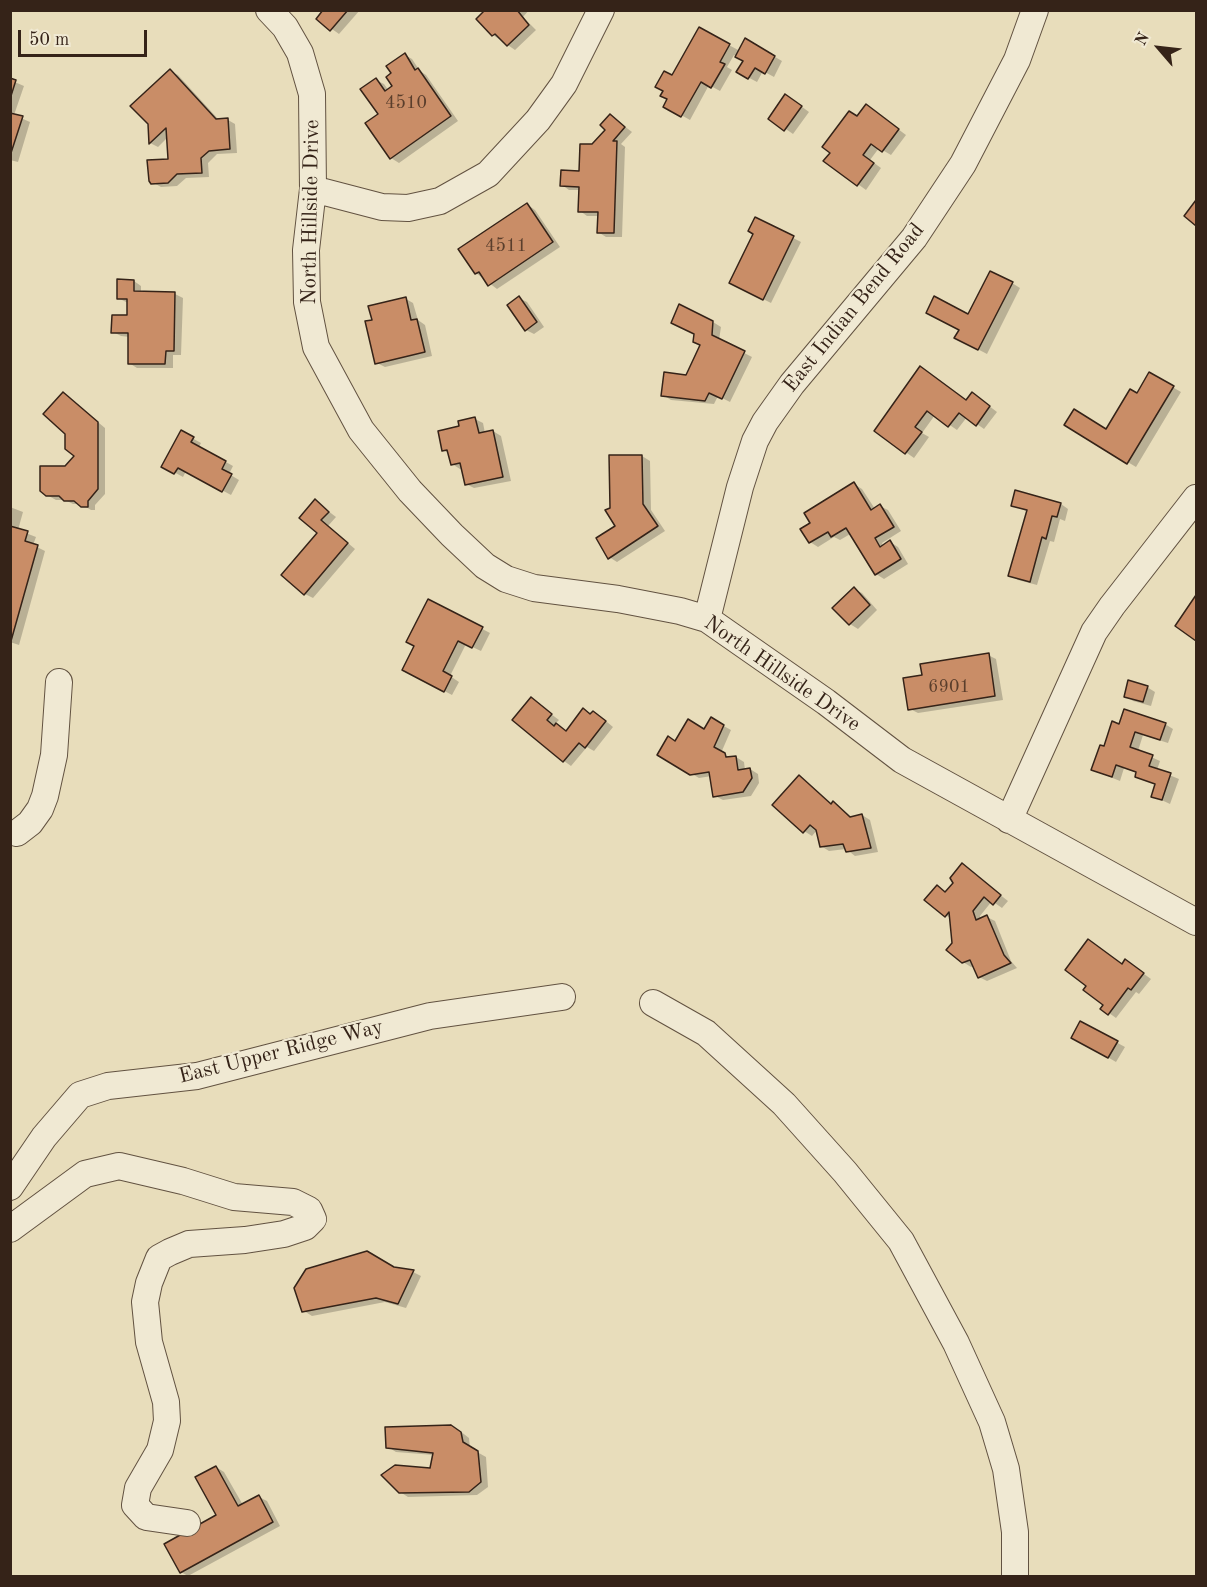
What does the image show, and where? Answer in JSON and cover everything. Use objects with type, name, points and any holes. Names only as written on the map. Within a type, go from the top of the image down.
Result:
[{"type":"street","name":"North Hillside Drive","points":[[269,10],[285,27],[300,53],[312,94],[313,189],[306,260],[307,302],[316,347],[361,430],[410,491],[468,551],[485,566],[506,579],[548,591],[618,599],[680,611],[707,619],[826,702],[896,756],[1009,820],[1197,921]]},
{"type":"street","points":[[313,189],[382,207],[408,207],[440,201],[488,174],[538,120],[564,84],[602,10]]},
{"type":"street","name":"East Indian Bend Road","points":[[707,619],[740,487],[755,441],[765,422],[792,384],[914,238],[963,164],[1017,60],[1035,10]]},
{"type":"street","points":[[1009,820],[1094,632],[1197,498]]},
{"type":"street","points":[[19,834],[30,823],[45,796],[54,755],[59,682]]},
{"type":"street","name":"East Upper Ridge Way","points":[[10,1187],[44,1137],[81,1095],[108,1086],[196,1076],[430,1016],[562,997]]},
{"type":"street","points":[[653,1003],[706,1033],[784,1104],[845,1172],[901,1241],[956,1343],[992,1422],[1006,1469],[1015,1532],[1015,1576]]},
{"type":"street","points":[[10,1229],[85,1174],[119,1166],[183,1180],[234,1197],[293,1202],[309,1210],[313,1219],[305,1227],[284,1234],[189,1244],[170,1252],[159,1258],[149,1283],[145,1302],[149,1342],[166,1402],[167,1421],[160,1450],[138,1488],[135,1505],[146,1517],[187,1523]]},
{"type":"building","points":[[323,10],[348,10],[330,31],[316,19]]},
{"type":"building","points":[[485,10],[517,10],[529,25],[507,46],[495,34],[492,36],[476,19]]},
{"type":"building","points":[[699,27],[730,44],[720,62],[725,64],[711,88],[701,82],[681,117],[663,107],[667,99],[660,96],[663,91],[655,87],[664,71],[672,75]]},
{"type":"building","points":[[745,38],[775,56],[765,74],[755,68],[748,79],[736,72],[743,61],[735,57]]},
{"type":"building","points":[[405,53],[415,70],[418,68],[451,116],[390,159],[365,123],[378,114],[360,89],[376,78],[385,91],[392,86],[386,77],[391,73],[386,66]]},
{"type":"building","points":[[170,69],[216,119],[228,118],[230,149],[209,151],[201,158],[202,173],[177,174],[168,183],[151,184],[147,160],[168,159],[166,128],[149,144],[148,124],[130,106]]},
{"type":"building","points":[[10,78],[16,80],[10,99]]},
{"type":"building","points":[[785,94],[802,106],[784,131],[768,119]]},
{"type":"building","points":[[866,104],[899,129],[882,152],[871,144],[863,155],[874,163],[857,186],[823,161],[830,153],[822,147],[849,111],[857,116]]},
{"type":"building","points":[[10,113],[23,116],[10,156]]},
{"type":"building","points":[[610,114],[625,127],[613,141],[617,141],[614,233],[597,233],[598,212],[578,212],[579,187],[560,186],[561,170],[579,171],[580,144],[592,144],[605,130],[600,125]]},
{"type":"building","points":[[1196,200],[1196,226],[1184,216]]},
{"type":"building","points":[[527,203],[553,242],[488,286],[479,272],[475,274],[458,249]]},
{"type":"building","points":[[755,217],[794,236],[763,300],[729,283],[753,234],[748,231]]},
{"type":"building","points":[[990,271],[1013,282],[978,350],[954,338],[959,330],[926,313],[934,296],[968,314]]},
{"type":"building","points":[[117,279],[134,280],[134,291],[175,292],[174,351],[166,351],[165,364],[128,364],[128,333],[111,333],[112,315],[127,315],[127,299],[117,299]]},
{"type":"building","points":[[519,296],[537,322],[525,331],[507,305]]},
{"type":"building","points":[[406,297],[411,320],[417,319],[425,352],[375,364],[365,321],[372,320],[368,306]]},
{"type":"building","points":[[679,304],[713,321],[712,335],[745,351],[722,399],[709,393],[705,401],[661,396],[664,372],[686,375],[700,345],[693,342],[694,334],[671,323]]},
{"type":"building","points":[[920,366],[966,400],[972,392],[990,406],[976,426],[959,413],[948,427],[927,411],[915,427],[922,432],[905,454],[874,431]]},
{"type":"building","points":[[1149,372],[1174,386],[1127,464],[1064,425],[1074,409],[1106,429],[1130,389],[1137,393]]},
{"type":"building","points":[[63,392],[98,422],[98,489],[88,501],[88,507],[81,507],[74,501],[64,501],[59,496],[46,496],[40,491],[40,466],[65,466],[74,456],[65,449],[65,434],[43,414]]},
{"type":"building","points":[[475,417],[479,433],[493,430],[503,477],[465,485],[460,463],[451,465],[447,450],[442,451],[438,431],[459,426],[458,421]]},
{"type":"building","points":[[181,430],[194,437],[191,442],[226,461],[222,469],[232,474],[222,492],[178,468],[174,474],[161,467]]},
{"type":"building","points":[[609,455],[642,455],[643,504],[658,526],[608,559],[596,538],[615,526],[605,510],[610,508]]},
{"type":"building","points":[[854,482],[871,510],[880,504],[894,527],[875,538],[880,547],[890,540],[901,559],[875,575],[846,528],[831,537],[828,532],[809,543],[800,529],[810,523],[804,513]]},
{"type":"building","points":[[1015,490],[1061,503],[1057,517],[1052,516],[1046,539],[1042,537],[1030,582],[1008,576],[1027,510],[1011,506]]},
{"type":"building","points":[[315,499],[329,512],[321,520],[348,543],[304,595],[281,575],[317,533],[299,518]]},
{"type":"building","points":[[10,526],[28,531],[25,541],[38,545],[11,641]]},
{"type":"building","points":[[854,587],[870,605],[849,625],[832,608]]},
{"type":"building","points":[[1196,595],[1196,641],[1175,626]]},
{"type":"building","points":[[428,599],[483,627],[472,648],[458,641],[443,671],[452,676],[444,692],[402,670],[414,646],[406,642]]},
{"type":"building","points":[[989,653],[995,696],[908,710],[903,678],[922,675],[920,664]]},
{"type":"building","points":[[1128,680],[1148,686],[1143,702],[1124,697]]},
{"type":"building","points":[[531,697],[552,714],[547,720],[554,726],[556,723],[566,731],[583,708],[590,714],[593,711],[606,721],[585,748],[579,743],[563,762],[512,720]]},
{"type":"building","points":[[1124,709],[1166,723],[1160,740],[1135,732],[1130,747],[1153,755],[1149,766],[1171,773],[1162,800],[1151,797],[1155,784],[1135,777],[1136,772],[1116,765],[1112,777],[1091,770],[1100,745],[1104,746],[1112,721],[1119,724]]},
{"type":"building","points":[[711,717],[724,725],[714,747],[725,753],[726,757],[736,756],[738,770],[750,768],[752,778],[743,792],[713,797],[709,772],[690,775],[657,755],[668,736],[675,741],[688,719],[704,729]]},
{"type":"building","points":[[799,775],[831,804],[833,801],[850,817],[862,814],[871,848],[846,852],[843,844],[820,847],[816,830],[810,825],[803,833],[772,805]]},
{"type":"building","points":[[962,863],[1001,895],[993,905],[984,897],[973,911],[976,920],[987,915],[1004,955],[1011,963],[978,978],[970,960],[962,963],[946,950],[952,943],[949,912],[945,917],[924,900],[937,885],[945,892],[953,883],[950,878]]},
{"type":"building","points":[[1088,939],[1122,964],[1125,959],[1144,973],[1131,990],[1128,988],[1108,1015],[1100,1009],[1103,1005],[1083,990],[1086,986],[1065,970]]},
{"type":"building","points":[[1080,1021],[1118,1041],[1108,1058],[1071,1038]]},
{"type":"building","points":[[367,1251],[394,1267],[414,1270],[398,1304],[376,1298],[302,1312],[294,1288],[306,1269]]},
{"type":"building","points":[[451,1425],[461,1432],[463,1442],[478,1451],[481,1482],[469,1492],[399,1493],[381,1475],[395,1465],[430,1468],[433,1453],[386,1448],[385,1427]]},
{"type":"building","points":[[216,1466],[238,1506],[259,1495],[273,1522],[180,1573],[164,1544],[216,1515],[195,1477]]}]
